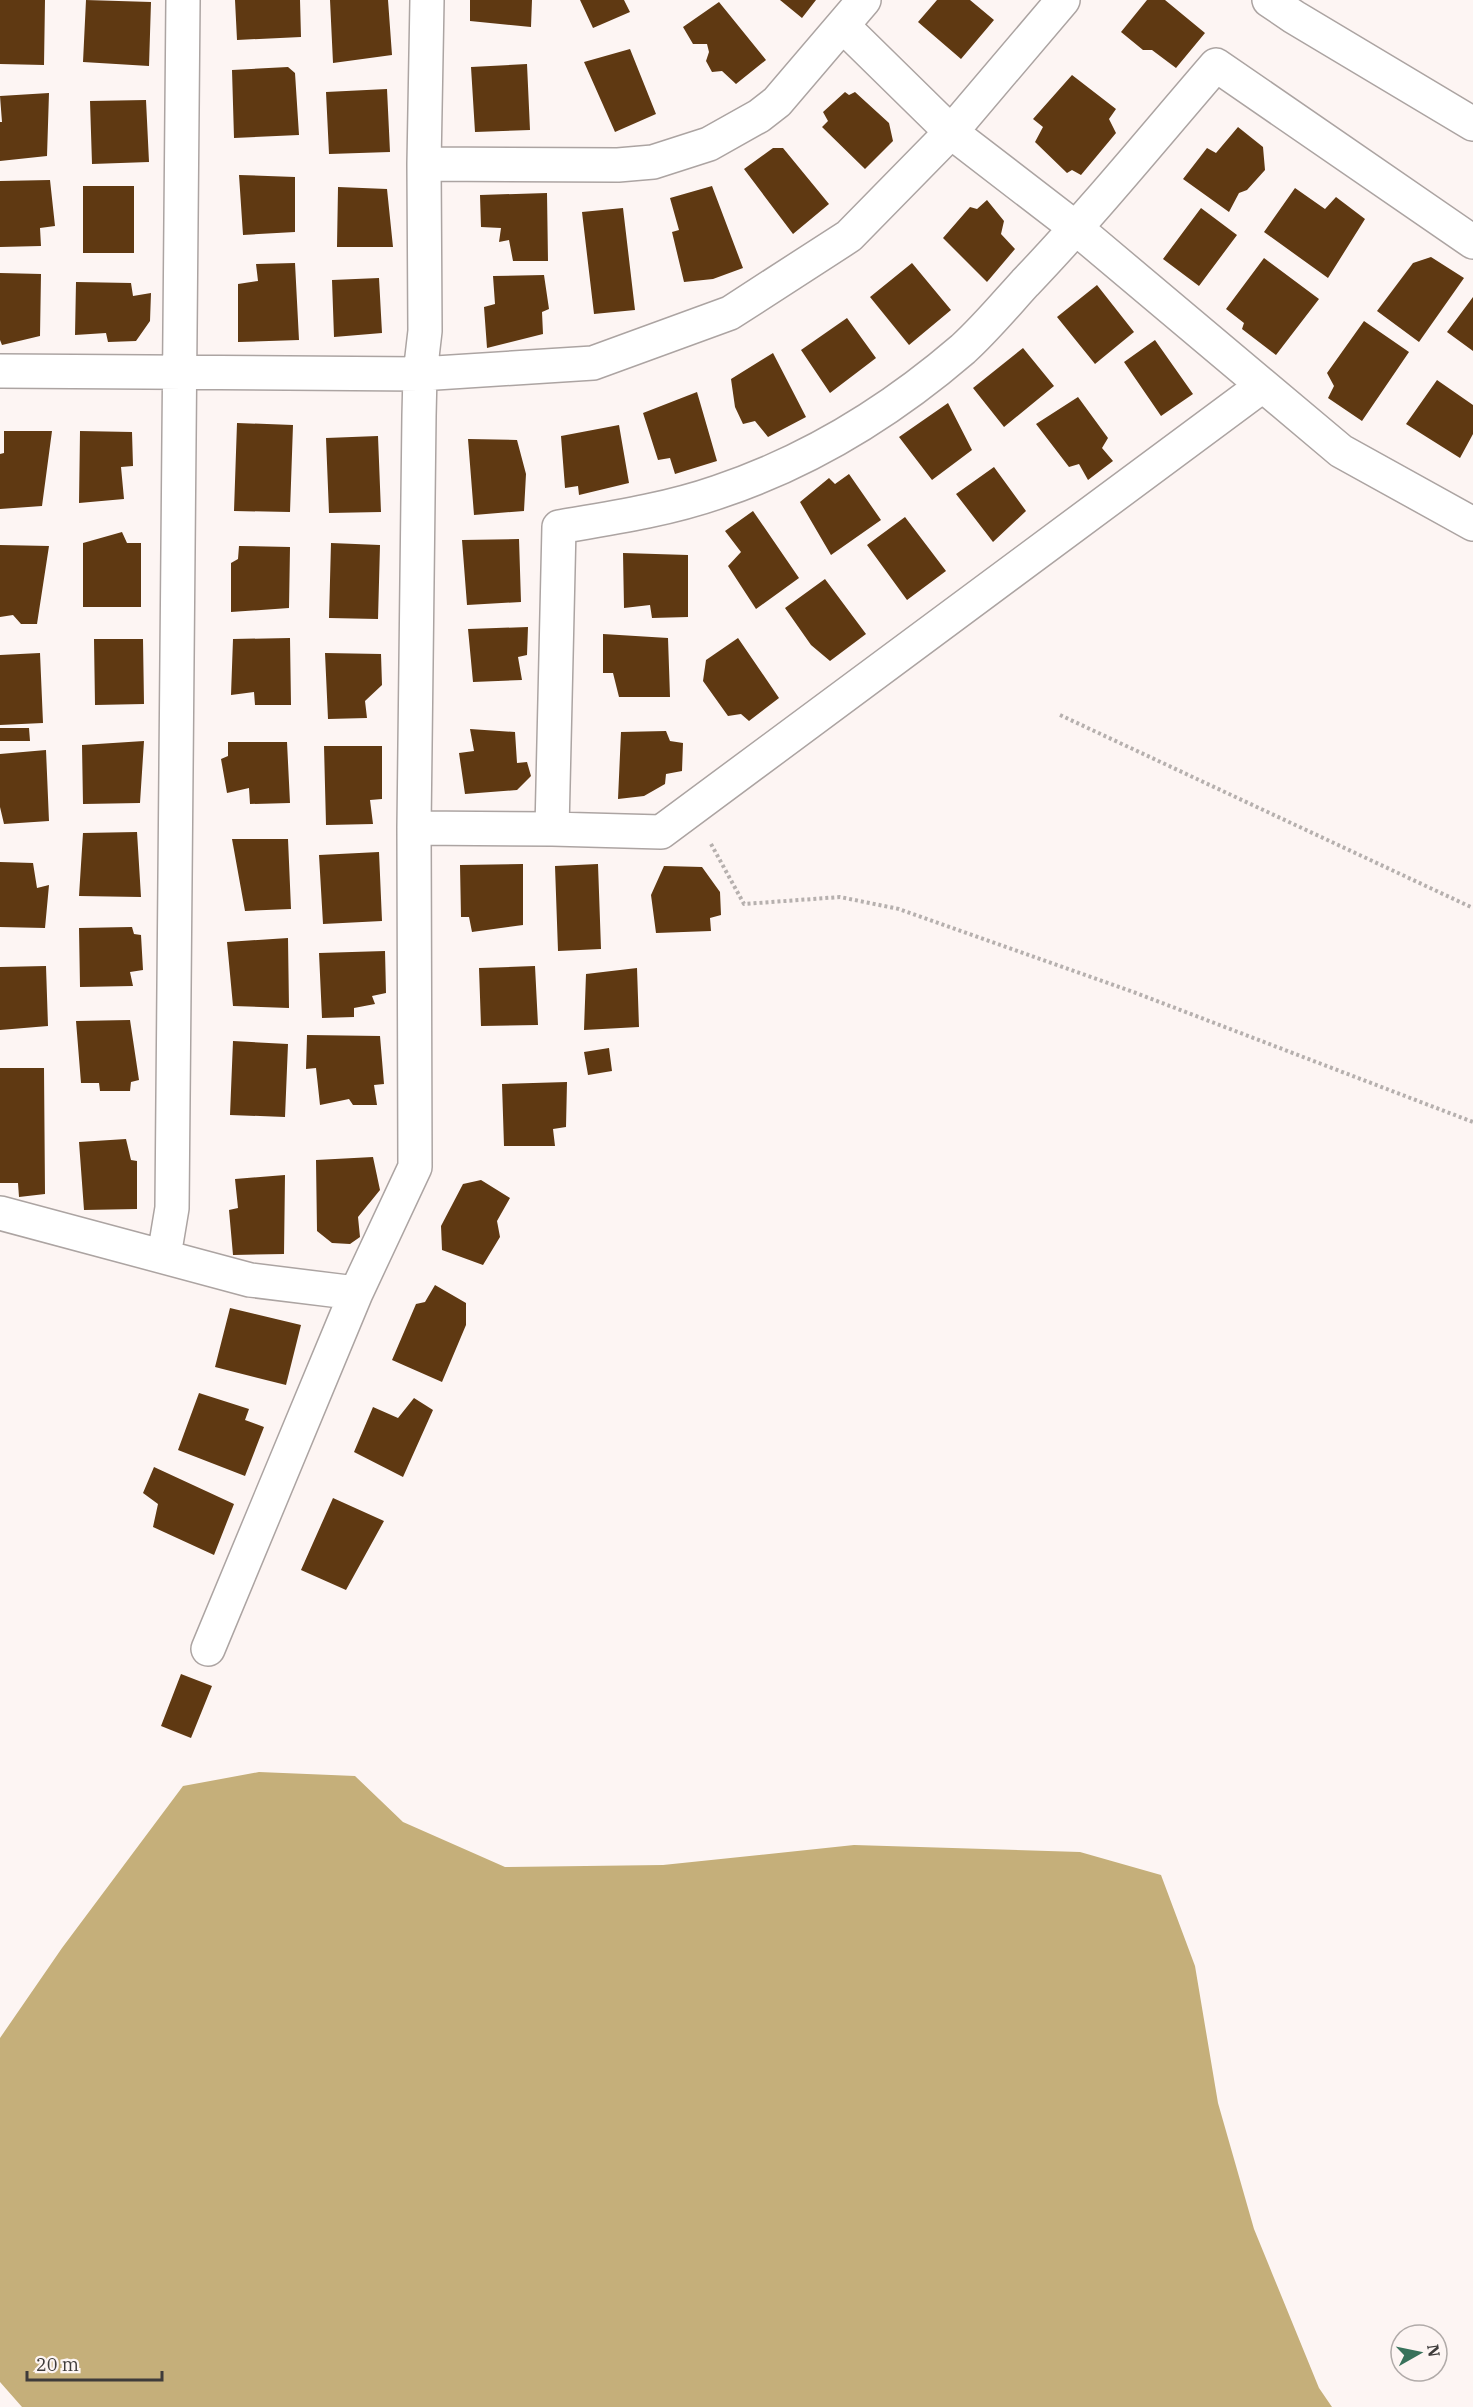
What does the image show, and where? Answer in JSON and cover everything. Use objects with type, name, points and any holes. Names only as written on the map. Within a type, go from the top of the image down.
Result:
[{"type":"street","points":[[164,1256],[172,1208],[183,0]]},
{"type":"street","points":[[208,1649],[356,1293],[415,1167],[414,828],[420,374],[425,331],[424,164],[427,0]]},
{"type":"street","points":[[424,164],[618,165],[653,162],[709,144],[759,116],[777,102],[864,0]]},
{"type":"street","points":[[0,371],[420,374],[593,363],[730,314],[849,236],[951,132],[1063,0]]},
{"type":"street","points":[[1269,0],[1473,124]]},
{"type":"street","points":[[843,26],[951,132],[1077,229],[1341,451],[1473,524]]},
{"type":"street","points":[[552,828],[559,527],[644,513],[719,492],[823,447],[925,381],[965,347],[1077,229],[1216,64],[1473,242]]},
{"type":"street","points":[[414,828],[552,828],[661,832],[1262,386]]},
{"type":"street","points":[[0,1213],[249,1280],[356,1293]]},
{"type":"path","points":[[1060,715],[1473,908]]},
{"type":"path","points":[[693,809],[744,904],[840,897],[899,909],[1136,993],[1473,1122]]},
{"type":"shaded area","points":[[259,1772],[355,1776],[403,1822],[505,1867],[663,1865],[854,1845],[1080,1852],[1161,1875],[1195,1966],[1218,2103],[1254,2229],[1319,2388],[1332,2407],[22,2407],[0,2382],[0,2038],[62,1948],[183,1786]]},
{"type":"building","points":[[0,0],[45,0],[44,65],[0,64]]},
{"type":"building","points":[[86,0],[151,2],[149,66],[83,62]]},
{"type":"building","points":[[235,0],[300,0],[301,37],[237,40]]},
{"type":"building","points":[[330,0],[388,0],[392,55],[333,63]]},
{"type":"building","points":[[470,0],[532,0],[531,27],[470,21]]},
{"type":"building","points":[[580,0],[624,0],[630,12],[593,28]]},
{"type":"building","points":[[780,0],[816,0],[802,18]]},
{"type":"building","points":[[937,0],[970,0],[994,20],[961,59],[918,22]]},
{"type":"building","points":[[1147,0],[1165,0],[1205,33],[1176,68],[1152,50],[1143,50],[1121,32]]},
{"type":"building","points":[[719,2],[766,60],[736,84],[722,71],[712,72],[706,61],[709,52],[707,44],[693,44],[683,27]]},
{"type":"building","points":[[630,49],[656,114],[615,132],[584,62]]},
{"type":"building","points":[[527,64],[530,130],[475,132],[471,67]]},
{"type":"building","points":[[288,67],[295,73],[299,135],[234,138],[232,70]]},
{"type":"building","points":[[1072,75],[1116,109],[1109,119],[1116,133],[1081,175],[1072,170],[1067,173],[1035,142],[1043,127],[1033,119]]},
{"type":"building","points":[[387,89],[390,152],[329,154],[326,92]]},
{"type":"building","points":[[845,92],[849,95],[855,92],[889,123],[893,141],[865,169],[822,127],[828,121],[823,112]]},
{"type":"building","points":[[49,93],[47,156],[0,161],[0,122],[2,122],[0,96]]},
{"type":"building","points":[[146,100],[149,162],[92,164],[90,101]]},
{"type":"building","points":[[1238,127],[1263,147],[1265,170],[1247,190],[1239,193],[1229,212],[1183,179],[1207,148],[1216,153]]},
{"type":"building","points":[[773,148],[783,148],[829,204],[793,234],[744,169]]},
{"type":"building","points":[[239,175],[295,177],[295,232],[243,235]]},
{"type":"building","points":[[50,180],[55,226],[40,228],[41,246],[0,247],[0,181]]},
{"type":"building","points":[[83,186],[134,186],[134,253],[83,253]]},
{"type":"building","points":[[712,186],[743,268],[713,279],[684,282],[672,232],[679,230],[670,198]]},
{"type":"building","points":[[338,187],[387,189],[393,247],[337,247]]},
{"type":"building","points":[[1295,188],[1325,209],[1336,197],[1365,219],[1328,278],[1264,232]]},
{"type":"building","points":[[547,193],[548,261],[513,261],[509,240],[499,242],[501,228],[481,227],[480,195]]},
{"type":"building","points":[[987,200],[1004,221],[1001,234],[1015,249],[987,282],[943,238],[970,207],[977,209]]},
{"type":"building","points":[[623,208],[635,310],[594,314],[582,212]]},
{"type":"building","points":[[1201,208],[1237,235],[1199,286],[1163,259]]},
{"type":"building","points":[[1431,257],[1464,278],[1419,342],[1377,311],[1413,263]]},
{"type":"building","points":[[1264,258],[1319,299],[1276,355],[1242,329],[1244,323],[1226,309]]},
{"type":"building","points":[[295,263],[299,340],[238,342],[238,284],[258,281],[256,264]]},
{"type":"building","points":[[912,263],[951,310],[909,345],[870,297]]},
{"type":"building","points":[[0,273],[41,274],[40,336],[2,345],[0,340]]},
{"type":"building","points":[[544,275],[549,309],[542,312],[543,334],[487,348],[484,307],[495,304],[493,276]]},
{"type":"building","points":[[379,278],[382,333],[334,337],[332,280]]},
{"type":"building","points":[[76,282],[131,283],[133,296],[151,293],[150,321],[136,341],[108,342],[106,333],[75,335]]},
{"type":"building","points":[[1097,285],[1134,332],[1095,364],[1057,317]]},
{"type":"building","points":[[1473,297],[1473,351],[1447,332]]},
{"type":"building","points":[[847,318],[876,358],[830,393],[801,350]]},
{"type":"building","points":[[1364,321],[1409,352],[1362,421],[1328,398],[1334,386],[1327,373]]},
{"type":"building","points":[[1155,340],[1193,394],[1161,416],[1124,362]]},
{"type":"building","points":[[1023,348],[1054,386],[1004,427],[973,388]]},
{"type":"building","points":[[773,353],[806,417],[768,437],[755,421],[743,424],[735,407],[731,379]]},
{"type":"building","points":[[1437,380],[1473,405],[1473,434],[1460,458],[1406,424]]},
{"type":"building","points":[[697,392],[717,461],[675,474],[670,458],[658,460],[643,413]]},
{"type":"building","points":[[1078,397],[1108,438],[1102,448],[1113,461],[1088,480],[1079,464],[1069,467],[1036,424]]},
{"type":"building","points":[[948,403],[972,450],[932,480],[899,437]]},
{"type":"building","points":[[237,423],[293,425],[290,512],[234,511]]},
{"type":"building","points":[[619,425],[629,483],[579,495],[578,486],[565,488],[561,436]]},
{"type":"building","points":[[4,431],[52,431],[42,506],[0,509],[0,454],[4,453]]},
{"type":"building","points":[[80,431],[132,432],[133,466],[121,467],[124,499],[79,503]]},
{"type":"building","points":[[378,436],[381,512],[329,513],[326,438]]},
{"type":"building","points":[[468,439],[517,440],[526,474],[524,511],[474,515]]},
{"type":"building","points":[[994,467],[1026,511],[993,542],[956,494]]},
{"type":"building","points":[[849,474],[881,520],[831,555],[800,502],[829,478],[835,484]]},
{"type":"building","points":[[753,511],[799,578],[756,609],[728,566],[741,552],[725,531]]},
{"type":"building","points":[[905,517],[946,571],[907,600],[867,545]]},
{"type":"building","points":[[122,532],[127,543],[141,543],[141,607],[83,607],[83,543]]},
{"type":"building","points":[[519,539],[521,602],[467,605],[462,540]]},
{"type":"building","points":[[331,543],[380,545],[378,619],[329,618]]},
{"type":"building","points":[[0,545],[49,546],[37,624],[21,624],[13,615],[0,617]]},
{"type":"building","points":[[239,546],[290,547],[289,608],[231,612],[231,563],[238,559]]},
{"type":"building","points":[[623,553],[688,555],[688,617],[652,618],[650,605],[624,608]]},
{"type":"building","points":[[825,579],[866,634],[830,661],[811,645],[785,608]]},
{"type":"building","points":[[528,627],[527,655],[518,657],[522,680],[473,682],[468,629]]},
{"type":"building","points":[[603,634],[668,638],[670,697],[619,697],[613,673],[603,673]]},
{"type":"building","points":[[290,638],[291,705],[255,705],[254,692],[231,695],[233,639]]},
{"type":"building","points":[[738,638],[779,698],[749,721],[741,714],[728,716],[703,681],[706,660]]},
{"type":"building","points":[[94,639],[143,639],[144,704],[95,705]]},
{"type":"building","points":[[40,653],[43,723],[0,725],[0,655]]},
{"type":"building","points":[[325,653],[381,654],[382,685],[365,701],[367,718],[328,719]]},
{"type":"building","points":[[0,728],[29,728],[30,741],[0,741]]},
{"type":"building","points":[[470,729],[515,732],[517,763],[527,762],[531,776],[517,790],[465,794],[459,753],[474,751]]},
{"type":"building","points":[[666,731],[670,741],[683,743],[682,771],[666,774],[665,784],[644,796],[618,799],[621,732]]},
{"type":"building","points":[[144,741],[140,803],[83,804],[82,745]]},
{"type":"building","points":[[228,742],[287,742],[290,803],[250,804],[249,788],[227,793],[221,759],[228,756]]},
{"type":"building","points":[[324,746],[382,746],[382,799],[370,800],[373,824],[326,825]]},
{"type":"building","points":[[46,750],[49,821],[4,824],[0,807],[0,754]]},
{"type":"building","points":[[137,832],[141,897],[79,896],[83,833]]},
{"type":"building","points":[[232,839],[288,839],[291,909],[245,911]]},
{"type":"building","points":[[379,852],[382,921],[323,924],[319,855]]},
{"type":"building","points":[[0,862],[33,863],[37,888],[49,885],[45,928],[0,927]]},
{"type":"building","points":[[523,864],[523,925],[472,932],[469,917],[461,917],[460,865]]},
{"type":"building","points":[[598,864],[601,949],[558,951],[555,866]]},
{"type":"building","points":[[664,866],[702,867],[720,892],[721,915],[710,918],[711,931],[656,933],[651,895]]},
{"type":"building","points":[[132,927],[134,934],[141,935],[143,970],[130,972],[133,986],[80,987],[79,928]]},
{"type":"building","points":[[288,938],[289,1008],[233,1006],[227,942]]},
{"type":"building","points":[[385,951],[386,993],[372,996],[375,1004],[354,1008],[354,1017],[322,1018],[319,953]]},
{"type":"building","points":[[46,966],[48,1026],[0,1030],[0,967]]},
{"type":"building","points":[[535,966],[538,1025],[481,1026],[479,968]]},
{"type":"building","points":[[637,968],[639,1027],[584,1030],[586,974]]},
{"type":"building","points":[[130,1020],[139,1080],[131,1082],[130,1091],[100,1091],[99,1083],[81,1083],[76,1021]]},
{"type":"building","points":[[307,1035],[380,1036],[384,1084],[374,1085],[377,1105],[353,1105],[349,1099],[320,1105],[316,1068],[306,1069]]},
{"type":"building","points":[[233,1041],[288,1044],[285,1117],[230,1115]]},
{"type":"building","points":[[609,1048],[612,1071],[588,1075],[584,1052]]},
{"type":"building","points":[[0,1068],[44,1068],[45,1194],[19,1197],[18,1183],[0,1183]]},
{"type":"building","points":[[567,1082],[566,1127],[553,1129],[555,1146],[504,1146],[502,1084]]},
{"type":"building","points":[[126,1139],[131,1160],[137,1161],[137,1209],[84,1210],[79,1142]]},
{"type":"building","points":[[373,1157],[380,1190],[358,1217],[360,1237],[350,1244],[332,1243],[317,1231],[316,1160]]},
{"type":"building","points":[[285,1175],[284,1254],[233,1255],[229,1210],[238,1208],[235,1179]]},
{"type":"building","points":[[481,1180],[510,1198],[497,1221],[500,1237],[483,1265],[442,1250],[441,1226],[463,1184]]},
{"type":"building","points":[[435,1285],[466,1303],[466,1325],[442,1382],[392,1360],[416,1304],[425,1302]]},
{"type":"building","points":[[230,1308],[301,1325],[286,1385],[215,1367]]},
{"type":"building","points":[[199,1393],[249,1409],[245,1420],[264,1427],[245,1476],[178,1450]]},
{"type":"building","points":[[414,1398],[433,1410],[403,1477],[354,1452],[373,1407],[398,1418]]},
{"type":"building","points":[[154,1467],[234,1504],[214,1555],[153,1527],[158,1504],[143,1493]]},
{"type":"building","points":[[333,1498],[384,1521],[346,1590],[301,1570]]},
{"type":"building","points":[[181,1674],[212,1686],[191,1738],[161,1726]]}]
